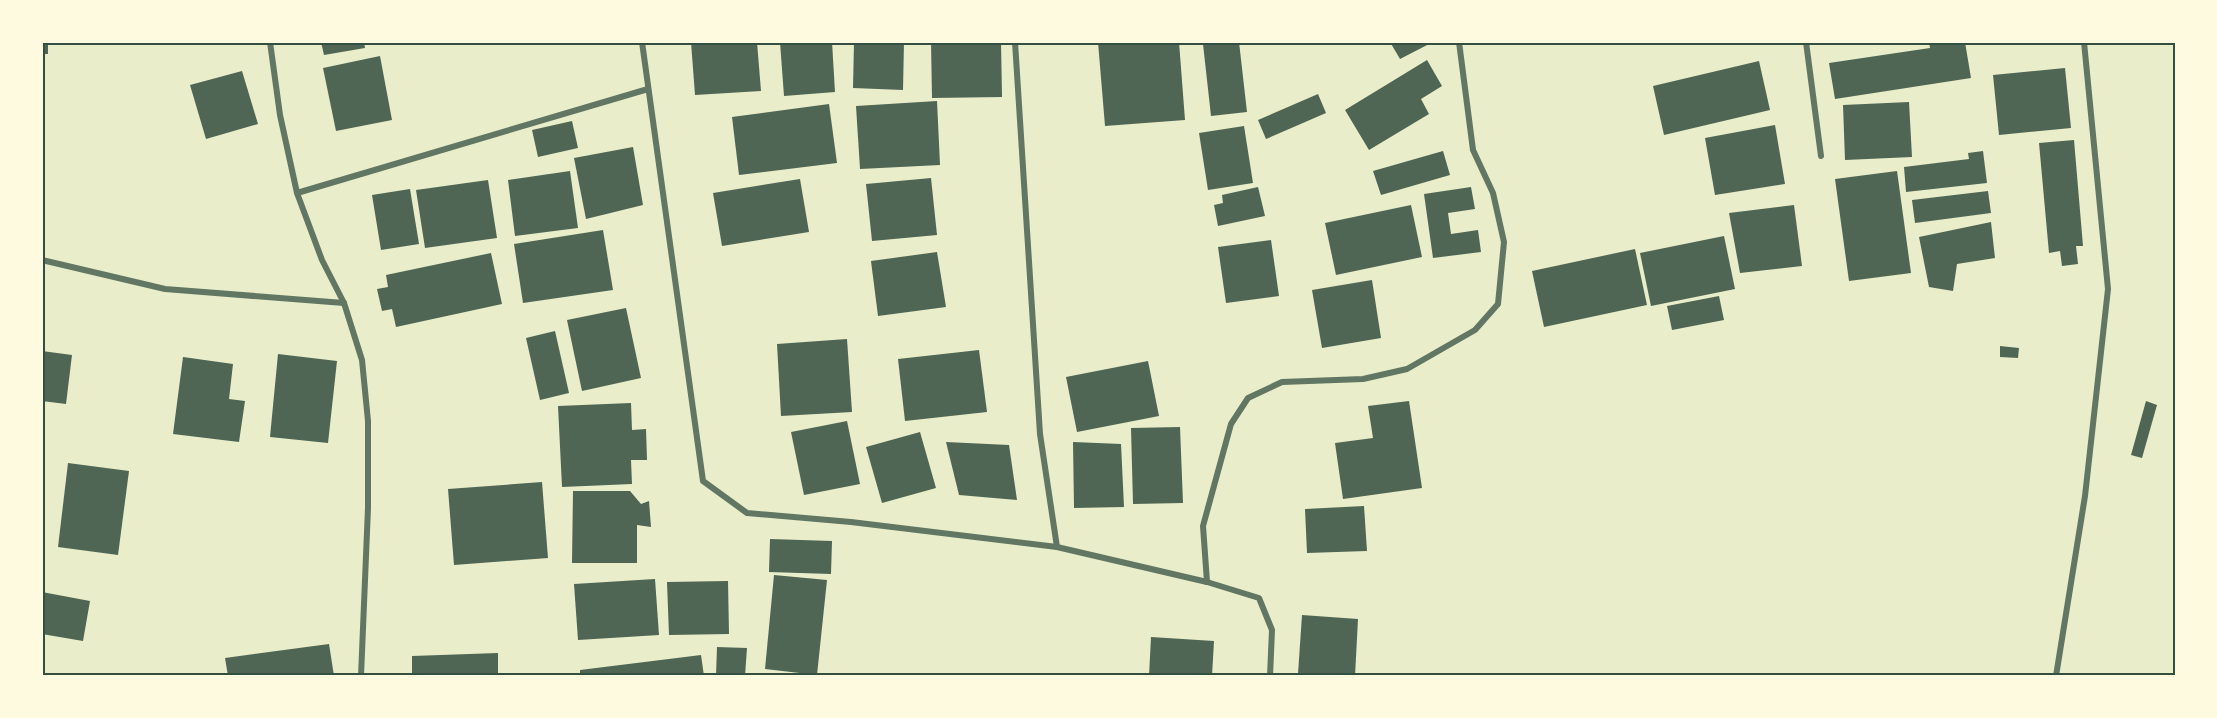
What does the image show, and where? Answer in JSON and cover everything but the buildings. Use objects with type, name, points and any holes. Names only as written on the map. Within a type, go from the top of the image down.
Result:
[{"type":"street","points":[[270,42],[280,115],[297,193],[322,260],[344,303],[362,360],[368,421],[368,508],[361,676]]},
{"type":"street","points":[[642,42],[703,481],[747,513],[851,522],[1057,547],[1207,582],[1259,598],[1272,630],[1270,676]]},
{"type":"street","points":[[1015,42],[1040,434],[1057,547]]},
{"type":"street","points":[[1207,582],[1203,526],[1231,424],[1248,398],[1282,382],[1363,379],[1407,369],[1475,330],[1498,304],[1504,242],[1493,193],[1473,150],[1459,42]]},
{"type":"street","points":[[1806,42],[1821,156]]},
{"type":"street","points":[[2056,676],[2085,496],[2108,289],[2084,42]]},
{"type":"street","points":[[297,193],[648,89]]},
{"type":"street","points":[[42,260],[165,289],[344,303]]}]
